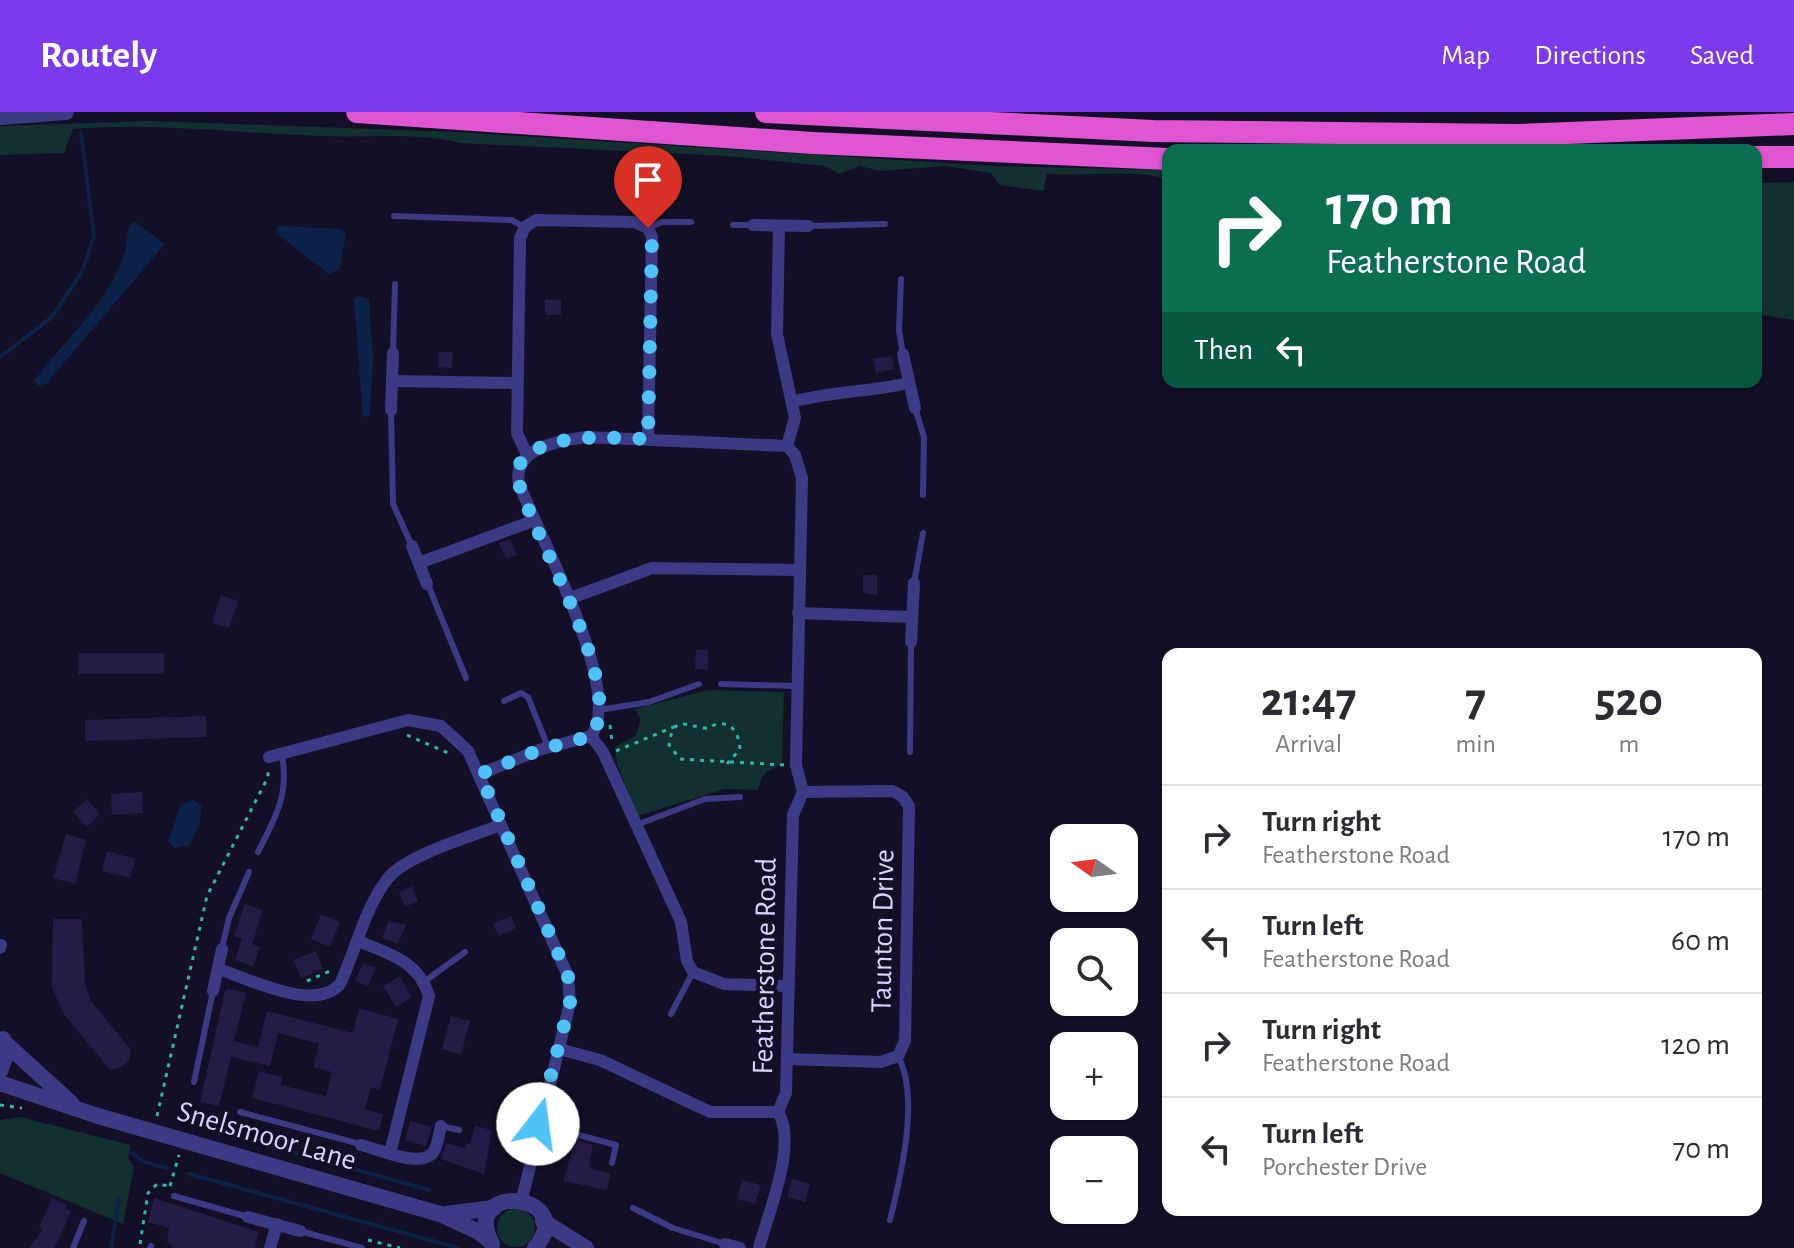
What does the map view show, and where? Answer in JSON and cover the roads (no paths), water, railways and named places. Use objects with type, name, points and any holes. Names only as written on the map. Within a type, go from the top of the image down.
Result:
[{"type":"highway","points":[[357,112],[813,143],[1162,159]]},
{"type":"highway","points":[[766,112],[1228,132],[1517,135],[1794,124]]},
{"type":"highway","points":[[1762,157],[1794,157]]},
{"type":"street","points":[[0,117],[66,112]]},
{"type":"street","points":[[527,455],[517,433],[520,238],[525,227],[536,220],[634,222],[648,228],[652,237],[648,439]]},
{"type":"street","points":[[753,225],[808,226]]},
{"type":"street","points":[[480,774],[548,747],[591,736],[597,728],[599,710],[589,653],[571,598],[533,521],[516,472],[527,455],[568,439],[586,437],[787,446],[795,418],[777,334],[779,226]]},
{"type":"street","points":[[391,410],[393,353]]},
{"type":"street","points":[[903,354],[915,408]]},
{"type":"street","points":[[392,381],[516,383]]},
{"type":"street","points":[[792,402],[838,391],[878,390],[909,383]]},
{"type":"street","name":"Featherstone Road","points":[[559,1049],[600,1060],[710,1112],[778,1112],[786,1093],[793,815],[803,792],[796,765],[802,478],[795,455],[787,446]]},
{"type":"street","points":[[419,563],[533,521]]},
{"type":"street","points":[[412,546],[427,584]]},
{"type":"street","points":[[571,598],[652,568],[799,570]]},
{"type":"street","points":[[911,642],[914,583]]},
{"type":"street","points":[[798,613],[910,617]]},
{"type":"street","points":[[275,756],[408,720],[441,726],[454,735],[471,759],[568,976],[570,1003],[522,1199],[535,1207],[543,1221],[586,1248]]},
{"type":"street","points":[[591,736],[609,765],[681,922],[687,961],[693,972],[712,982],[789,986]]},
{"type":"street","name":"Taunton Drive","points":[[787,1059],[881,1062],[898,1056],[905,1041],[909,806],[902,796],[892,791],[803,792]]},
{"type":"street","points":[[218,969],[310,998],[326,996],[340,984],[390,876],[404,865],[500,825]]},
{"type":"street","points":[[358,941],[413,966],[425,981],[429,996],[390,1153]]},
{"type":"street","points":[[213,991],[222,949]]},
{"type":"street","points":[[0,1071],[6,1061],[3,1039]]},
{"type":"street","name":"Snelsmoor Lane","points":[[3,1039],[43,1081],[78,1109]]},
{"type":"street","name":"Snelsmoor Lane","points":[[0,1083],[78,1109],[440,1214],[479,1232],[492,1245]]},
{"type":"street","points":[[759,1248],[785,1152],[786,1133],[778,1112]]},
{"type":"street","points":[[361,1145],[408,1157],[429,1157],[435,1150],[441,1126]]},
{"type":"street","name":"Snelsmoor Lane","points":[[440,1214],[467,1214],[494,1208],[507,1200],[522,1199]]},
{"type":"street","points":[[492,1245],[487,1224],[494,1208]]},
{"type":"street","points":[[248,1217],[300,1231]]},
{"type":"street","points":[[535,1248],[542,1238],[543,1221]]},
{"type":"street","points":[[270,1248],[277,1224]]},
{"type":"street","points":[[725,1244],[740,1248]]},
{"type":"lane","points":[[394,216],[511,220],[525,227]]},
{"type":"lane","points":[[648,228],[662,222],[691,222]]},
{"type":"lane","points":[[808,226],[885,224]]},
{"type":"lane","points":[[733,225],[753,225]]},
{"type":"lane","points":[[901,279],[899,331],[903,354]]},
{"type":"lane","points":[[393,353],[395,284]]},
{"type":"lane","points":[[915,408],[924,437],[923,495]]},
{"type":"lane","points":[[391,410],[393,504],[412,546]]},
{"type":"lane","points":[[914,583],[923,533]]},
{"type":"lane","points":[[427,584],[466,678]]},
{"type":"lane","points":[[910,752],[911,642]]},
{"type":"lane","points":[[599,710],[649,702],[699,684]]},
{"type":"lane","points":[[721,684],[797,686]]},
{"type":"lane","points":[[504,701],[521,693],[528,697],[548,747]]},
{"type":"lane","points":[[258,852],[282,803],[286,781],[275,756]]},
{"type":"lane","points":[[636,825],[705,799],[740,797]]},
{"type":"lane","points":[[222,949],[229,918],[249,872]]},
{"type":"lane","points":[[425,981],[465,952]]},
{"type":"lane","points":[[671,1014],[693,972]]},
{"type":"lane","points":[[194,1082],[213,991]]},
{"type":"lane","points":[[890,1220],[904,1163],[907,1071],[898,1056]]},
{"type":"lane","points":[[240,1112],[361,1145]]},
{"type":"lane","points":[[538,1124],[616,1145],[612,1163]]},
{"type":"lane","points":[[441,1126],[459,1130]]},
{"type":"lane","points":[[174,1196],[248,1217]]},
{"type":"lane","points":[[633,1208],[673,1228],[725,1244]]},
{"type":"lane","points":[[73,1248],[84,1221]]},
{"type":"lane","points":[[300,1231],[362,1248]]},
{"type":"water","points":[[134,221],[165,244],[46,384],[38,386],[34,381],[107,291],[125,250],[128,228]]},
{"type":"water","points":[[277,226],[341,229],[346,234],[340,268],[330,275],[276,233]]},
{"type":"water","points":[[359,296],[369,299],[373,357],[370,416],[363,417],[354,300]]},
{"type":"water","points":[[192,799],[202,806],[199,826],[189,845],[175,848],[168,842],[180,806]]},
{"type":"waterway","points":[[0,357],[52,317],[83,270],[94,236],[81,133]]},
{"type":"waterway","points":[[187,1123],[429,1190]]},
{"type":"waterway","points":[[132,1153],[144,1162],[167,1168]]},
{"type":"waterway","points":[[189,1174],[459,1248]]},
{"type":"waterway","points":[[111,1248],[119,1199]]}]
